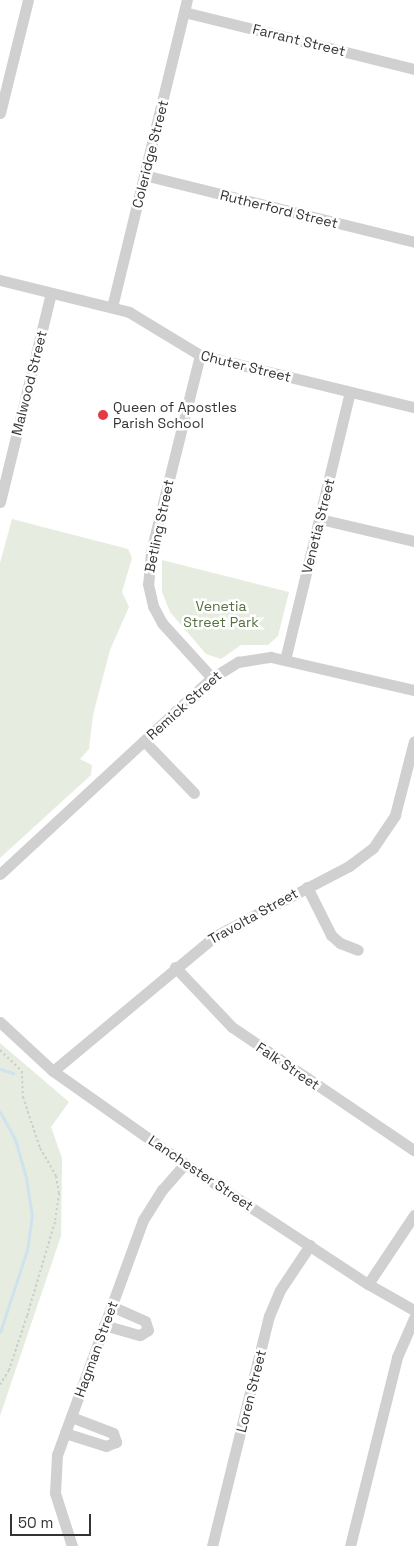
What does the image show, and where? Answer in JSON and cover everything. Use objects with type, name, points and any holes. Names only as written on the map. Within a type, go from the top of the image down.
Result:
[{"type":"street","points":[[0,113],[28,0]]},
{"type":"street","name":"Coleridge Street","points":[[112,307],[187,0]]},
{"type":"street","name":"Farrant Street","points":[[184,12],[414,69]]},
{"type":"street","name":"Rutherford Street","points":[[144,175],[414,242]]},
{"type":"street","name":"Chuter Street","points":[[0,280],[134,314],[200,355],[414,407]]},
{"type":"street","name":"Malwood Street","points":[[0,502],[51,292]]},
{"type":"street","name":"Betling Street","points":[[200,355],[151,552],[148,584],[153,606],[162,623],[212,678]]},
{"type":"street","name":"Venetia Street","points":[[286,660],[350,392]]},
{"type":"street","points":[[320,519],[414,541]]},
{"type":"street","name":"Remick Street","points":[[0,874],[212,678],[246,660],[264,657],[286,660],[414,690]]},
{"type":"street","points":[[144,741],[194,793]]},
{"type":"street","name":"Travolta Street","points":[[54,1071],[174,967],[220,932],[363,856],[382,838],[395,815],[414,741]]},
{"type":"street","points":[[307,887],[331,935],[340,943],[358,950]]},
{"type":"street","name":"Falk Street","points":[[174,967],[232,1027],[414,1150]]},
{"type":"street","name":"Lanchester Street","points":[[0,1022],[54,1071],[185,1164],[368,1284],[414,1310]]},
{"type":"street","name":"Hagman Street","points":[[72,1546],[60,1516],[54,1484],[57,1455],[143,1220],[162,1190],[185,1164]]},
{"type":"street","points":[[368,1284],[414,1215]]},
{"type":"street","name":"Loren Street","points":[[212,1546],[270,1316],[280,1290],[310,1246]]},
{"type":"street","points":[[104,1325],[140,1335],[148,1330],[145,1321],[111,1306]]},
{"type":"street","points":[[350,1546],[397,1357],[414,1318]]},
{"type":"street","points":[[65,1433],[106,1446],[116,1442],[113,1433],[71,1417]]},
{"type":"path","points":[[0,1050],[22,1071],[23,1097],[40,1148],[56,1176],[59,1193],[55,1222],[27,1316],[9,1370],[0,1385]]},
{"type":"green space","points":[[12,519],[128,549],[132,558],[122,592],[129,607],[110,650],[93,715],[89,749],[80,759],[92,765],[91,775],[0,858],[0,563]]},
{"type":"green space","name":"Venetia Street Park","points":[[162,560],[289,592],[278,636],[268,645],[241,645],[221,659],[206,654],[170,612],[162,592]]},
{"type":"green space","points":[[0,1043],[69,1102],[51,1127],[62,1158],[61,1236],[0,1416]]},
{"type":"waterway","points":[[0,1069],[13,1073]]},
{"type":"waterway","points":[[0,1112],[15,1139],[26,1178],[32,1215],[27,1250],[0,1332]]},
{"type":"place","name":"Queen of Apostles Parish School","points":[[103,415]]}]
